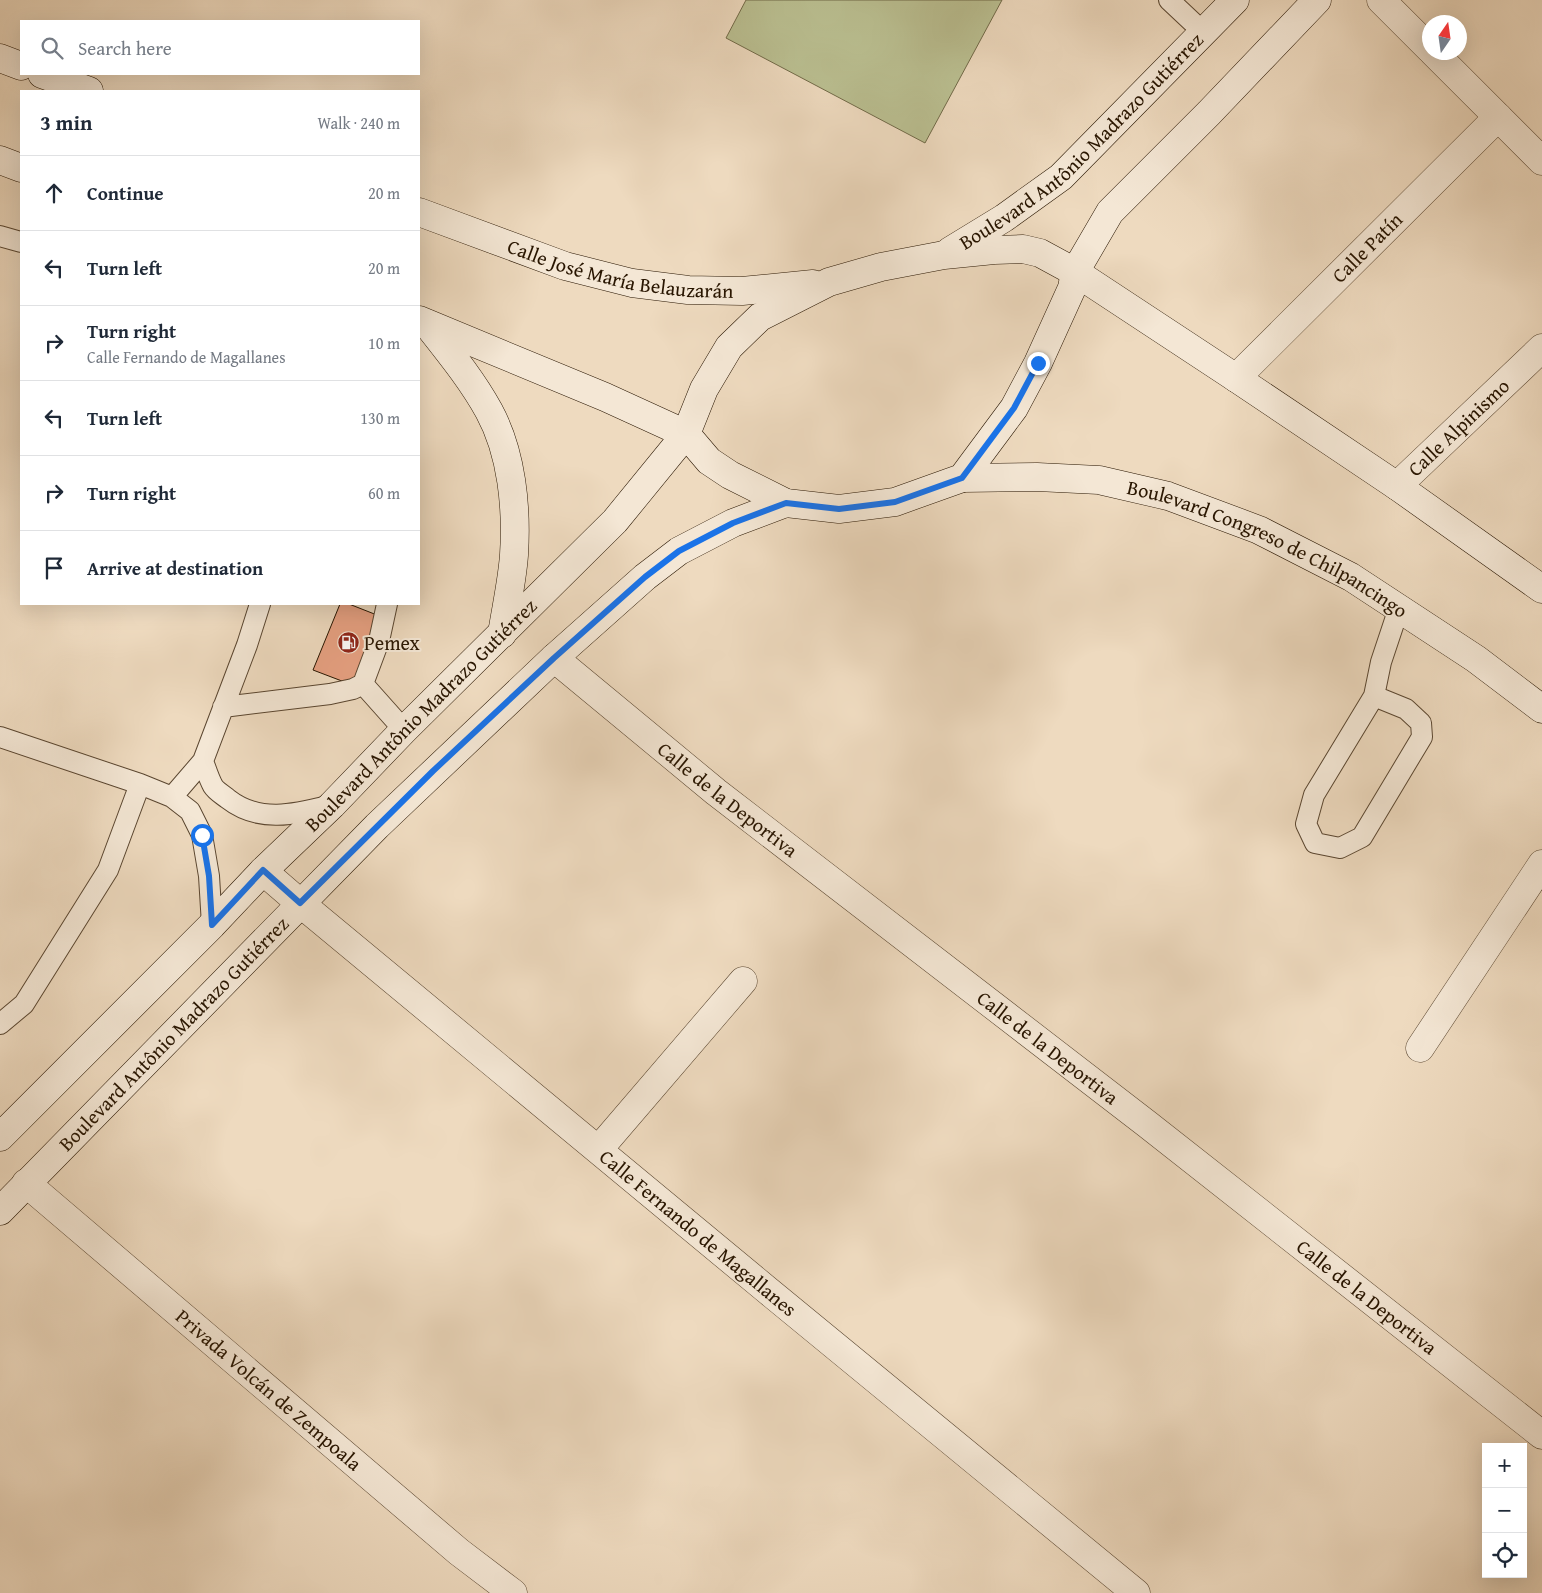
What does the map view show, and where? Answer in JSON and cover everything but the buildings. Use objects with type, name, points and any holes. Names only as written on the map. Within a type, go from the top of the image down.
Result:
[{"type":"street","name":"Boulevard Antônio Madrazo Gutiérrez","points":[[944,255],[1004,218],[1062,178],[1235,0]]},
{"type":"street","points":[[423,322],[596,393],[686,434],[709,461],[730,475],[786,503],[839,509],[895,502],[962,478],[1014,408],[1038,363],[1072,288],[1075,272],[1110,212],[1209,113],[1317,0]]},
{"type":"street","points":[[1381,0],[1422,41]]},
{"type":"street","points":[[0,58],[20,66]]},
{"type":"street","points":[[1441,60],[1542,161]]},
{"type":"street","points":[[44,75],[78,89]]},
{"type":"street","name":"Calle Patín","points":[[1236,378],[1498,117]]},
{"type":"street","points":[[0,160],[20,168]]},
{"type":"street","name":"Calle José María Belauzarán","points":[[420,212],[565,266],[632,283],[688,290],[742,291],[829,282]]},
{"type":"street","points":[[829,282],[881,267],[944,255],[1023,249],[1040,253],[1075,272],[1398,486],[1542,589]]},
{"type":"street","name":"Boulevard Antônio Madrazo Gutiérrez","points":[[0,1137],[212,925],[263,870],[332,805],[404,730],[615,521],[686,434],[704,389],[729,346],[760,317],[829,282]]},
{"type":"street","points":[[423,322],[472,384],[490,412],[504,449],[511,482],[514,556],[502,634]]},
{"type":"street","name":"Calle Alpinismo","points":[[1398,486],[1542,348]]},
{"type":"street","name":"Boulevard Congreso de Chilpancingo","points":[[962,478],[1037,477],[1099,480],[1168,496],[1259,530],[1352,577],[1476,659],[1542,709]]},
{"type":"street","name":"Boulevard Antônio Madrazo Gutiérrez","points":[[0,1211],[300,903],[426,778],[554,658],[645,577],[679,551],[733,523],[786,503]]},
{"type":"street","name":"Calle de la Deportiva","points":[[554,658],[724,798],[1139,1118],[1542,1435]]},
{"type":"street","points":[[1420,1048],[1542,864]]},
{"type":"street","name":"Calle Fernando de Magallanes","points":[[263,870],[300,903],[912,1410],[1136,1593]]},
{"type":"street","points":[[598,1149],[743,981]]},
{"type":"street","name":"Privada Volcán de Zempoala","points":[[26,1183],[452,1545],[513,1593]]},
{"type":"lane","points":[[1169,0],[1203,32]]},
{"type":"lane","points":[[0,236],[20,242]]},
{"type":"lane","points":[[172,797],[203,761],[260,605]]},
{"type":"lane","points":[[223,707],[321,696],[344,692],[363,684],[379,641],[388,605]]},
{"type":"lane","points":[[1374,696],[1406,709],[1421,723],[1422,738],[1362,837],[1340,848],[1315,843],[1306,824],[1314,795],[1374,696],[1381,662],[1399,608]]},
{"type":"lane","points":[[363,684],[404,730]]},
{"type":"lane","points":[[0,737],[140,784],[172,797],[190,811],[202,835],[209,876],[212,925]]},
{"type":"lane","points":[[203,761],[214,788],[232,802],[252,811],[271,815],[292,815],[332,805]]},
{"type":"lane","points":[[0,1024],[24,1004],[108,870],[140,784]]},
{"type":"green space","points":[[746,0],[1002,0],[925,143],[726,38]]},
{"type":"place","name":"Pemex","points":[[348,643]]},
{"type":"route","points":[[202,835],[209,876],[212,925],[263,870],[300,903],[433,771],[554,658],[645,577],[679,551],[733,523],[786,503],[839,509],[895,502],[962,478],[1014,408],[1038,363]]}]
